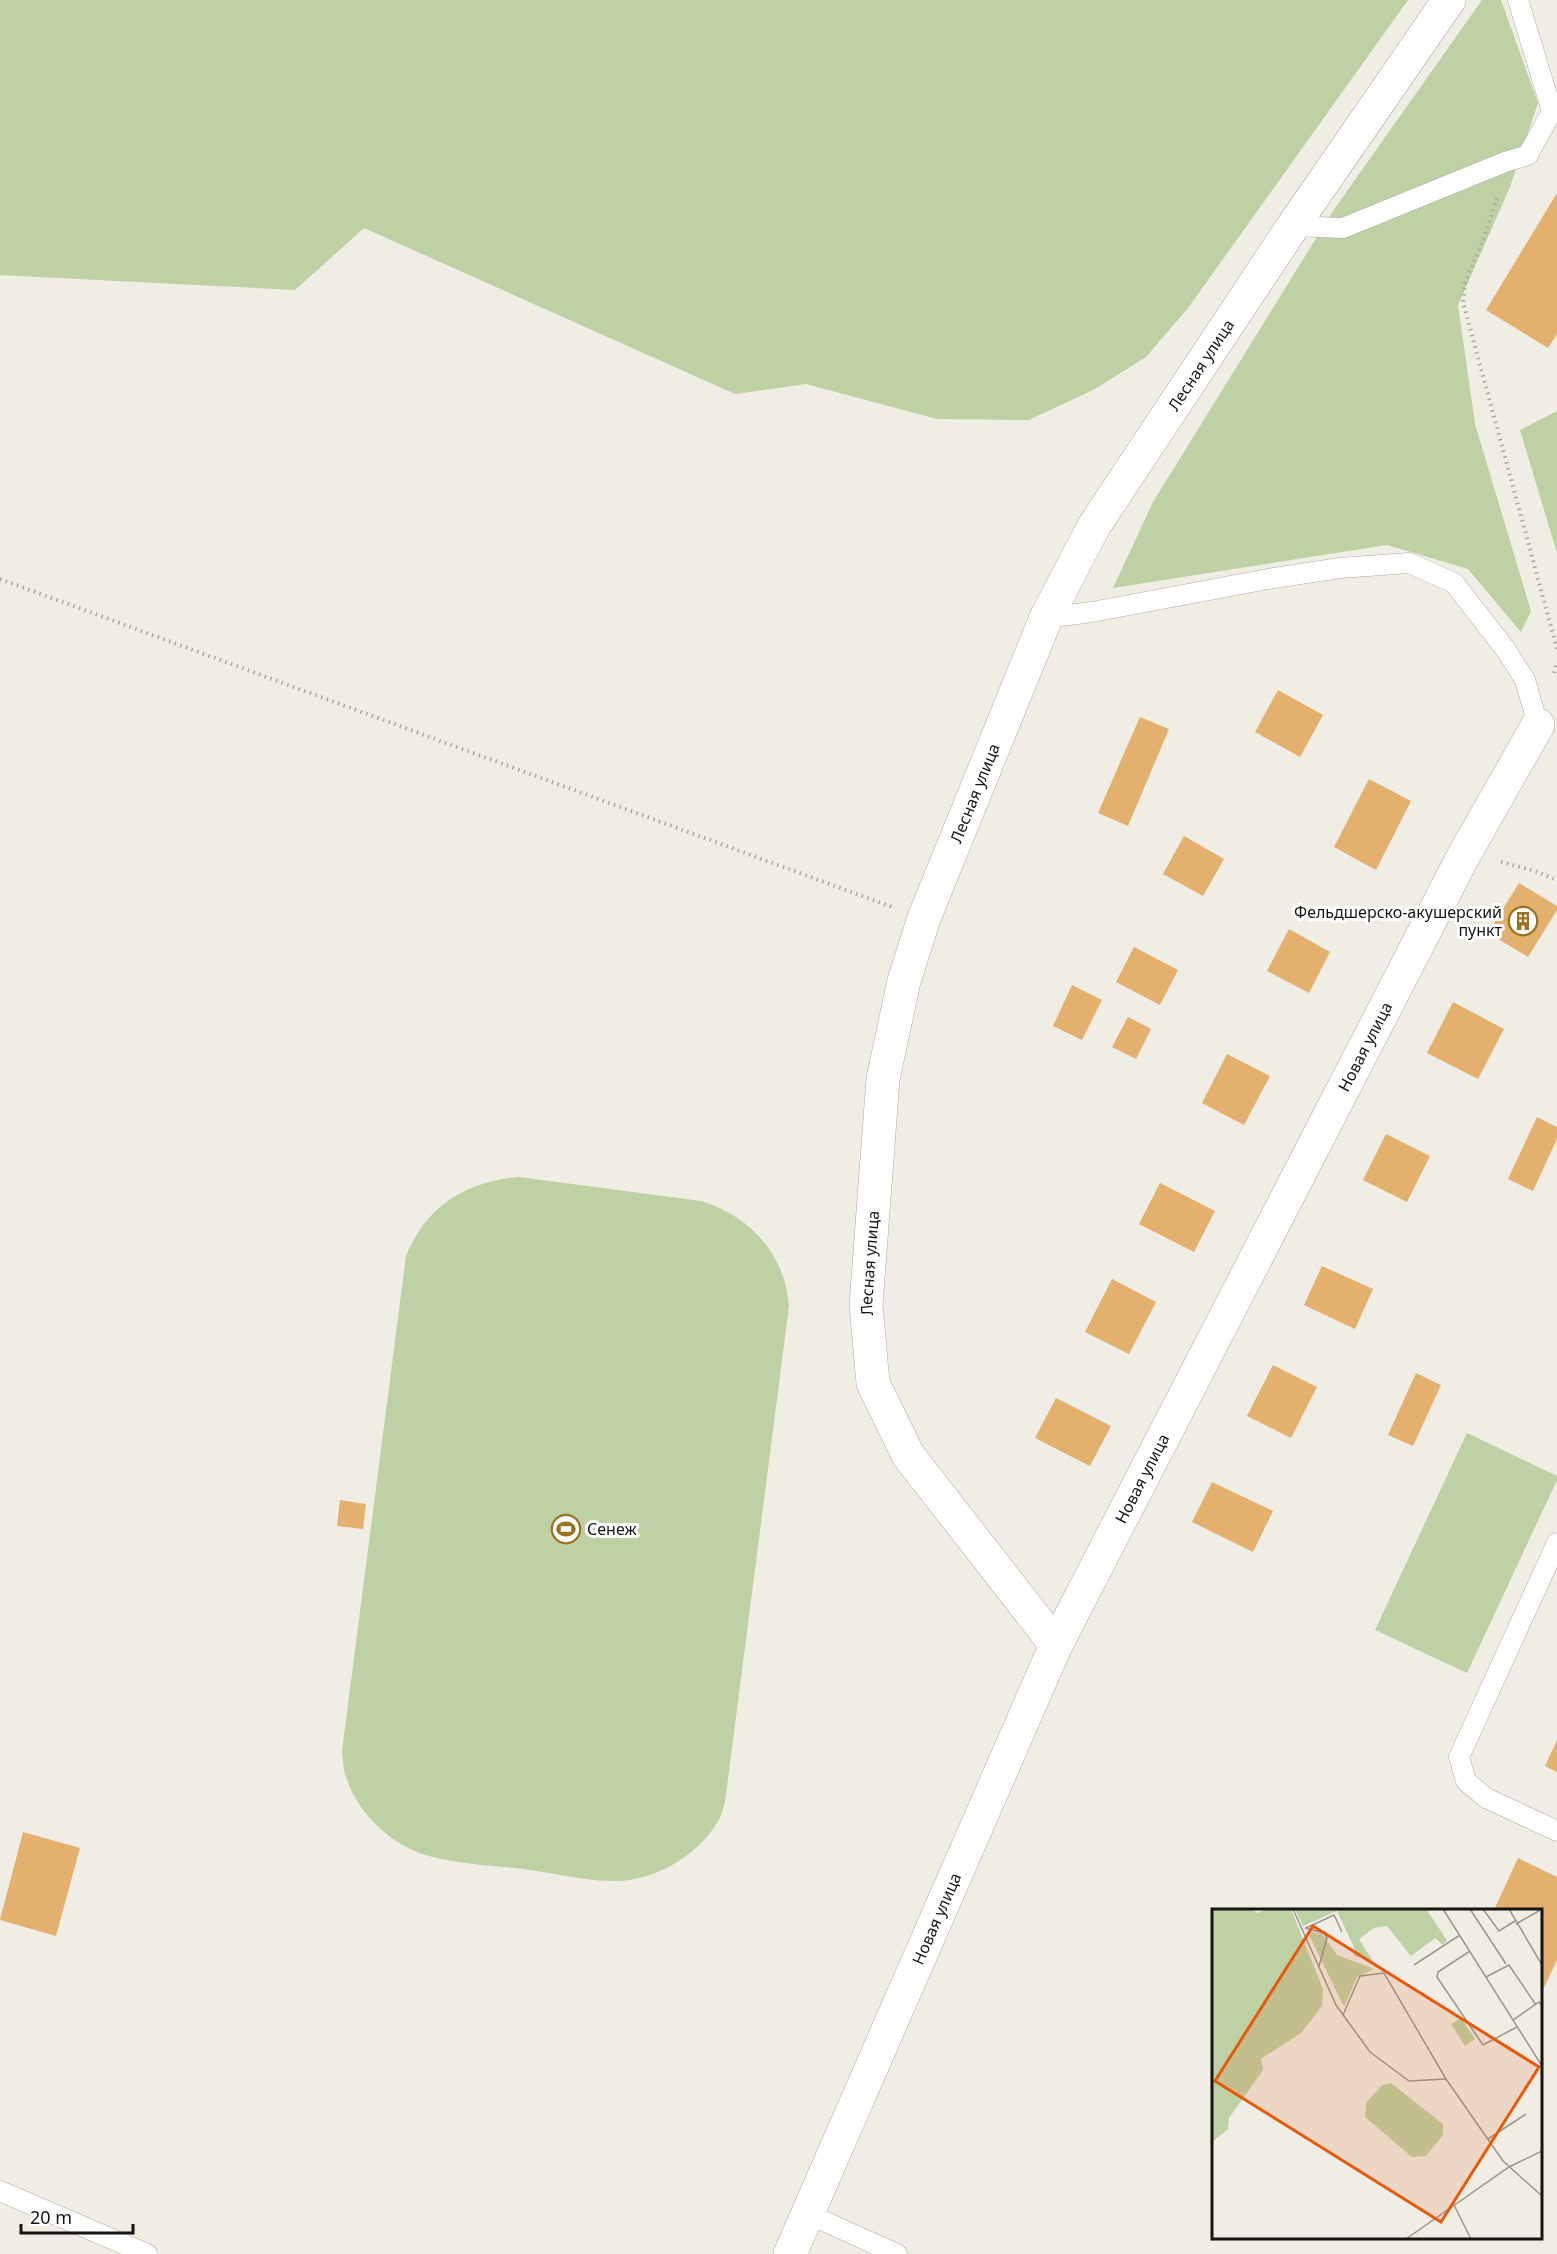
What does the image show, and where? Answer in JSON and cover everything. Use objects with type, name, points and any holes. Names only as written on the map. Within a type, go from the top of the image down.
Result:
[{"type":"street","name":"Лесная улица","points":[[1056,1646],[908,1455],[873,1383],[866,1305],[883,1079],[904,981],[924,918],[1046,618],[1094,526],[1293,226],[1449,0]]},
{"type":"street","name":"Новая улица","points":[[790,2254],[1056,1646],[1465,853],[1538,725]]},
{"type":"lane","points":[[1293,226],[1343,228],[1528,154],[1552,111],[1518,0]]},
{"type":"lane","points":[[1046,618],[1092,612],[1278,577],[1340,568],[1409,563],[1454,583],[1506,650],[1525,680],[1538,725]]},
{"type":"lane","points":[[1557,1543],[1460,1757],[1466,1781],[1486,1798],[1557,1831]]},
{"type":"lane","points":[[0,2191],[147,2254]]},
{"type":"lane","points":[[808,2214],[897,2254]]},
{"type":"path","points":[[1505,162],[1501,186],[1465,282],[1463,302],[1557,649]]},
{"type":"path","points":[[0,579],[924,918]]},
{"type":"path","points":[[1465,853],[1535,871],[1557,880]]},
{"type":"green space","points":[[0,0],[1408,0],[1188,308],[1146,357],[1095,389],[1029,420],[937,419],[806,384],[735,394],[364,228],[295,290],[0,275]]},
{"type":"green space","points":[[1482,0],[1501,0],[1538,103],[1510,187],[1458,305],[1475,424],[1531,611],[1521,632],[1468,569],[1387,545],[1113,588],[1153,502],[1333,211]]},
{"type":"green space","points":[[1557,411],[1557,553],[1520,430]]},
{"type":"green space","name":"Сенеж","points":[[519,1177],[701,1201],[719,1208],[735,1216],[749,1227],[772,1254],[786,1287],[789,1306],[722,1813],[708,1835],[686,1856],[659,1872],[629,1880],[592,1880],[524,1869],[464,1863],[440,1859],[415,1851],[389,1836],[366,1814],[350,1788],[344,1769],[342,1751],[406,1256],[414,1238],[425,1223],[450,1199],[482,1184]]},
{"type":"green space","points":[[1467,1433],[1557,1476],[1557,1480],[1467,1673],[1375,1630]]},
{"type":"building","points":[[1557,193],[1557,334],[1548,348],[1486,310]]},
{"type":"building","points":[[1278,690],[1323,715],[1300,757],[1255,732]]},
{"type":"building","points":[[1140,717],[1169,729],[1128,826],[1098,813]]},
{"type":"building","points":[[1369,779],[1411,801],[1376,870],[1334,847]]},
{"type":"building","points":[[1184,836],[1224,859],[1203,896],[1163,874]]},
{"type":"building","name":"Фельдшерско-акушерский пункт","points":[[1519,883],[1557,906],[1557,910],[1528,957],[1488,933]]},
{"type":"building","points":[[1289,929],[1330,952],[1309,993],[1267,971]]},
{"type":"building","points":[[1134,947],[1178,970],[1160,1005],[1116,982]]},
{"type":"building","points":[[1072,985],[1102,1000],[1082,1040],[1053,1026]]},
{"type":"building","points":[[1453,1002],[1504,1029],[1478,1079],[1427,1053]]},
{"type":"building","points":[[1128,1017],[1151,1029],[1136,1059],[1112,1047]]},
{"type":"building","points":[[1227,1054],[1270,1076],[1244,1125],[1202,1103]]},
{"type":"building","points":[[1537,1117],[1557,1127],[1557,1139],[1533,1191],[1508,1179]]},
{"type":"building","points":[[1386,1134],[1430,1156],[1407,1202],[1363,1180]]},
{"type":"building","points":[[1160,1183],[1215,1211],[1194,1252],[1139,1224]]},
{"type":"building","points":[[1322,1266],[1373,1289],[1355,1329],[1304,1305]]},
{"type":"building","points":[[1112,1279],[1156,1302],[1129,1354],[1085,1332]]},
{"type":"building","points":[[1273,1365],[1317,1387],[1291,1438],[1247,1416]]},
{"type":"building","points":[[1416,1373],[1441,1385],[1413,1446],[1388,1435]]},
{"type":"building","points":[[1056,1398],[1111,1426],[1090,1466],[1035,1438]]},
{"type":"building","points":[[1212,1482],[1273,1511],[1253,1552],[1192,1522]]},
{"type":"building","points":[[340,1500],[366,1504],[363,1529],[337,1526]]},
{"type":"building","points":[[1557,1740],[1557,1772],[1545,1766]]},
{"type":"building","points":[[23,1832],[80,1848],[56,1936],[0,1920]]},
{"type":"building","points":[[1518,1858],[1557,1877],[1557,1960],[1542,1992],[1542,1909],[1494,1909]]},
{"type":"place","name":"Фельдшерско-акушерский пункт","points":[[1523,921]]},
{"type":"place","name":"Сенеж","points":[[566,1529]]}]
